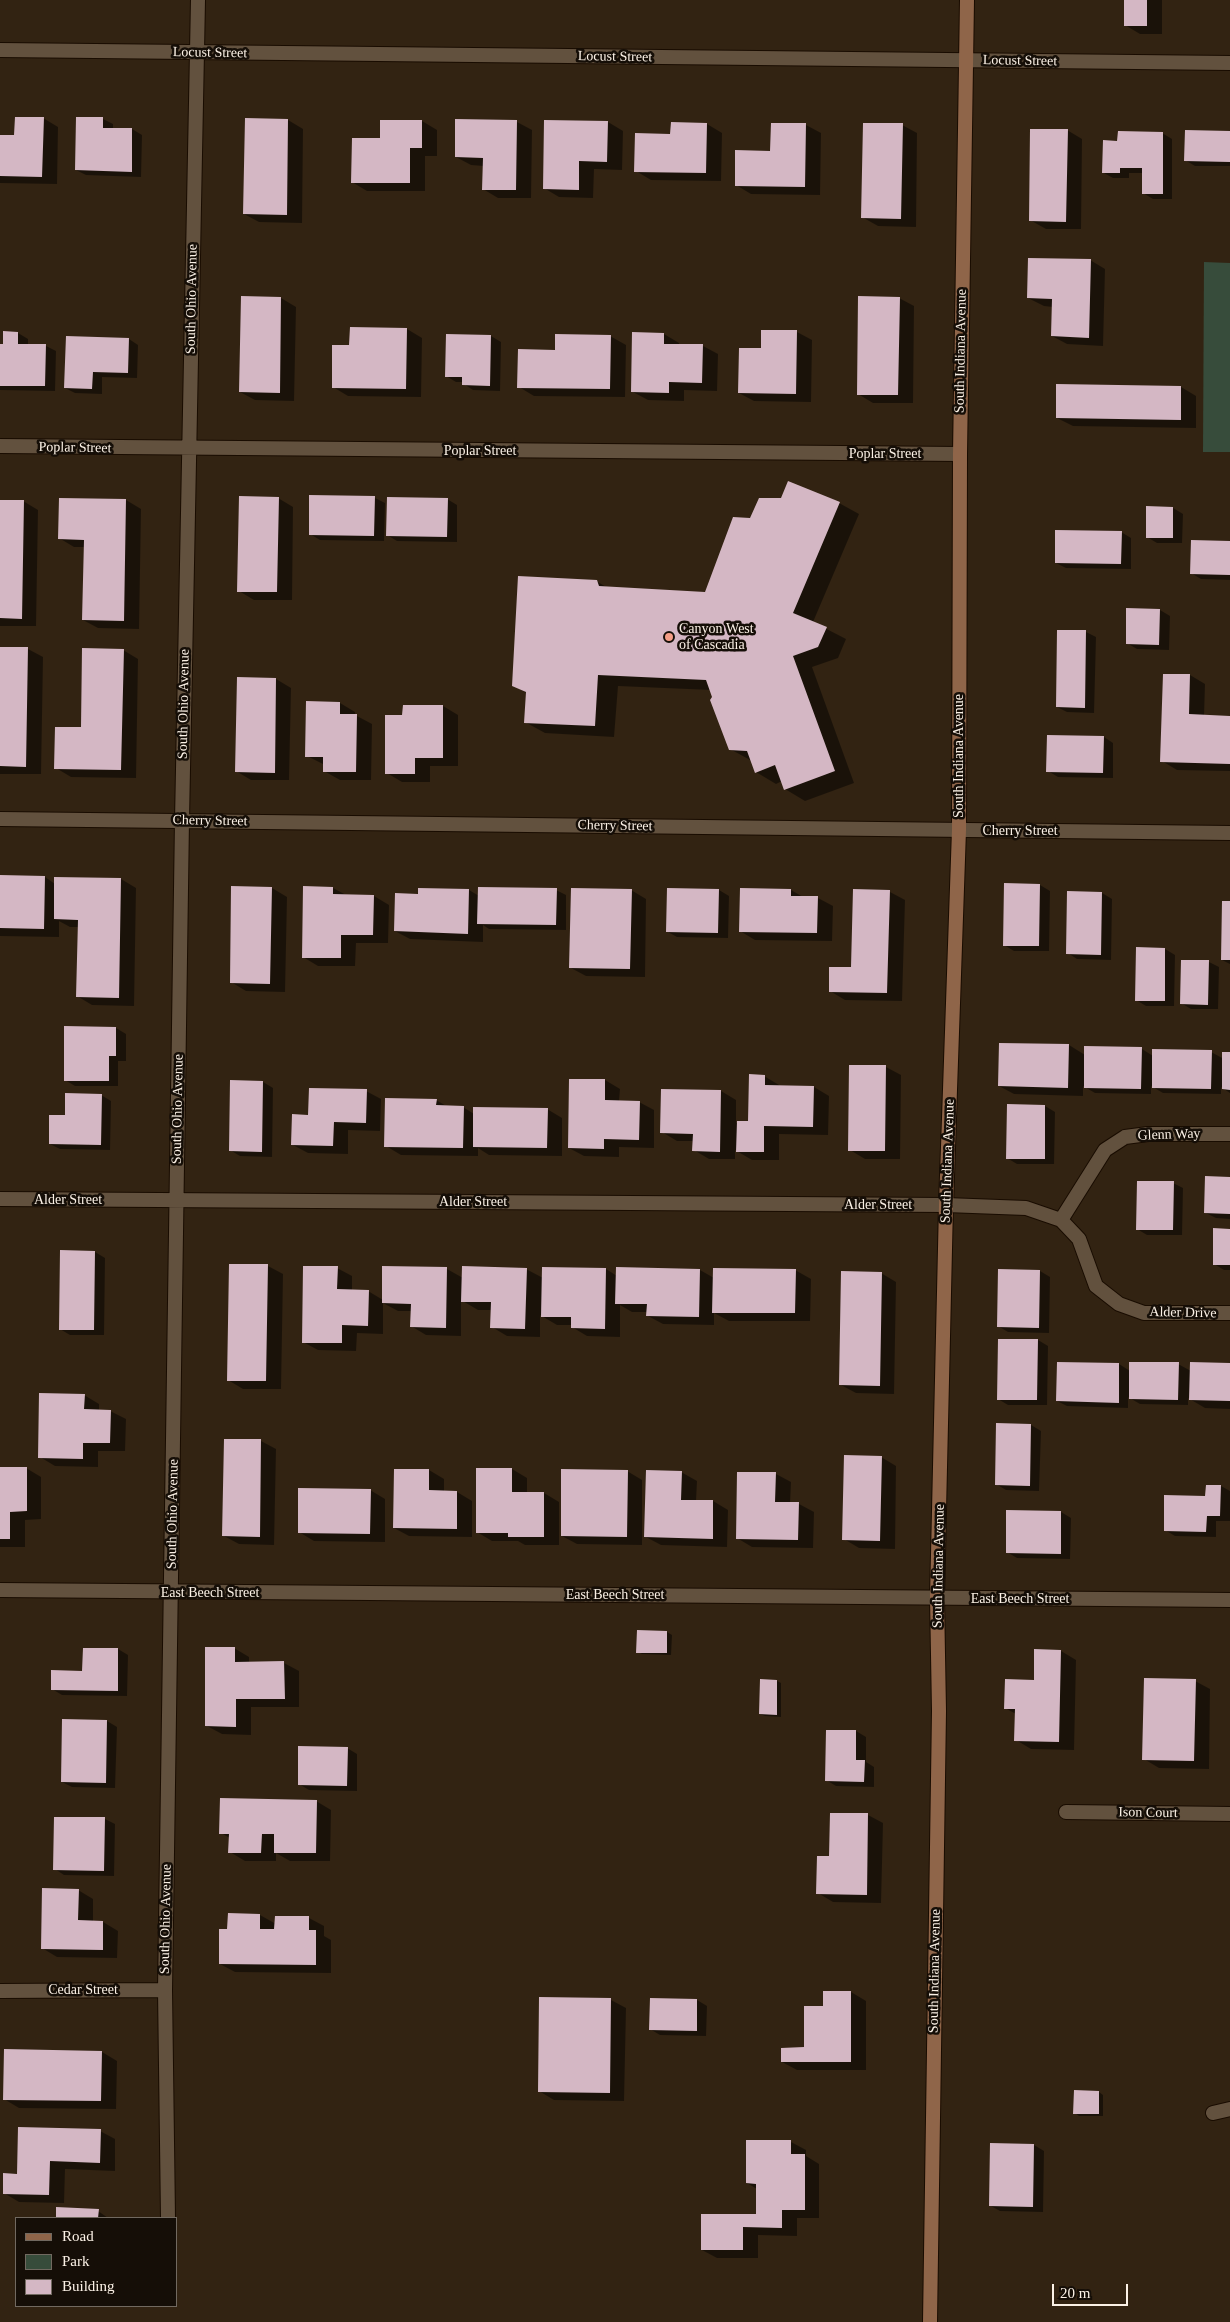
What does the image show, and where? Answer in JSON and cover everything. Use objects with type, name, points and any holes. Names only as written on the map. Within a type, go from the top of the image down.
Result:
[{"type":"main road","name":"South Indiana Avenue","points":[[930,2322],[938,1711],[937,1598],[946,1206],[958,830],[960,454],[967,0]]},
{"type":"street","name":"South Ohio Avenue","points":[[168,2217],[165,1990],[182,820],[198,0]]},
{"type":"street","name":"Locust Street","points":[[0,50],[1230,63]]},
{"type":"street","name":"Poplar Street","points":[[0,446],[960,454]]},
{"type":"street","name":"Cherry Street","points":[[0,819],[1230,833]]},
{"type":"street","name":"Glenn Way","points":[[1061,1220],[1105,1150],[1125,1137],[1148,1134],[1230,1134]]},
{"type":"street","name":"Alder Street","points":[[0,1199],[946,1206]]},
{"type":"street","name":"Alder Drive","points":[[946,1206],[1026,1208],[1061,1220],[1079,1239],[1096,1286],[1119,1304],[1144,1313],[1230,1313]]},
{"type":"street","name":"East Beech Street","points":[[0,1590],[1230,1600]]},
{"type":"street","name":"Ison Court","points":[[1066,1812],[1230,1814]]},
{"type":"street","name":"Cedar Street","points":[[0,1990],[165,1990]]},
{"type":"street","points":[[1213,2113],[1230,2110]]},
{"type":"green space","points":[[1204,262],[1230,263],[1230,452],[1203,452]]},
{"type":"building","points":[[1124,0],[1147,0],[1147,26],[1124,26]]},
{"type":"building","points":[[15,117],[44,117],[42,177],[0,176],[0,135],[14,135]]},
{"type":"building","points":[[76,117],[103,117],[103,128],[132,128],[132,172],[75,170]]},
{"type":"building","points":[[245,118],[288,119],[287,215],[243,214]]},
{"type":"building","points":[[455,119],[517,120],[516,190],[482,190],[483,158],[455,157]]},
{"type":"building","points":[[380,120],[422,120],[422,148],[410,148],[410,183],[351,183],[352,138],[380,138]]},
{"type":"building","points":[[544,120],[608,121],[607,162],[579,161],[579,190],[543,189]]},
{"type":"building","points":[[671,122],[707,123],[706,173],[634,172],[635,133],[670,134]]},
{"type":"building","points":[[771,123],[806,123],[805,187],[735,186],[735,150],[770,151]]},
{"type":"building","points":[[863,123],[903,123],[901,219],[861,218]]},
{"type":"building","points":[[1030,129],[1068,129],[1066,222],[1029,221]]},
{"type":"building","points":[[1185,130],[1230,131],[1230,162],[1184,161]]},
{"type":"building","points":[[1118,131],[1163,132],[1163,194],[1142,194],[1142,168],[1120,168],[1120,173],[1102,173],[1103,140],[1117,141]]},
{"type":"building","points":[[1028,258],[1091,259],[1089,338],[1051,336],[1052,299],[1027,298]]},
{"type":"building","points":[[241,296],[281,297],[280,393],[239,392]]},
{"type":"building","points":[[858,296],[900,297],[898,395],[857,395]]},
{"type":"building","points":[[350,327],[407,328],[406,389],[332,388],[332,345],[349,345]]},
{"type":"building","points":[[761,330],[797,330],[796,394],[738,393],[739,348],[761,348]]},
{"type":"building","points":[[3,331],[18,332],[18,344],[46,344],[45,386],[0,386],[0,344],[3,344]]},
{"type":"building","points":[[632,332],[664,333],[664,344],[703,344],[702,383],[669,382],[669,393],[631,392]]},
{"type":"building","points":[[446,334],[491,335],[490,386],[462,385],[462,377],[445,377]]},
{"type":"building","points":[[555,334],[611,335],[610,389],[517,388],[518,349],[555,350]]},
{"type":"building","points":[[66,336],[129,338],[128,373],[93,372],[92,389],[64,388]]},
{"type":"building","points":[[1056,384],[1181,386],[1181,420],[1056,418]]},
{"type":"building","name":"Canyon West of Cascadia","points":[[788,481],[840,502],[793,613],[827,627],[818,647],[793,656],[835,771],[784,790],[775,765],[755,773],[747,751],[729,750],[710,700],[712,697],[706,680],[598,675],[595,726],[524,723],[526,692],[512,686],[518,576],[597,580],[599,586],[705,592],[733,517],[750,518],[759,498],[781,498]]},
{"type":"building","points":[[309,495],[375,496],[374,536],[309,535]]},
{"type":"building","points":[[239,496],[279,497],[277,592],[237,592]]},
{"type":"building","points":[[387,497],[448,498],[447,537],[386,536]]},
{"type":"building","points":[[59,498],[126,499],[124,621],[82,620],[84,540],[58,539]]},
{"type":"building","points":[[0,500],[24,500],[22,619],[0,618]]},
{"type":"building","points":[[1146,506],[1173,507],[1173,538],[1146,538]]},
{"type":"building","points":[[1055,530],[1122,531],[1121,564],[1055,563]]},
{"type":"building","points":[[1191,540],[1230,541],[1230,575],[1190,574]]},
{"type":"building","points":[[1126,608],[1160,609],[1159,645],[1126,644]]},
{"type":"building","points":[[1057,630],[1086,630],[1085,708],[1056,707]]},
{"type":"building","points":[[0,647],[28,647],[26,767],[0,766]]},
{"type":"building","points":[[82,648],[124,649],[121,770],[54,769],[55,727],[81,727]]},
{"type":"building","points":[[1163,674],[1190,674],[1189,714],[1230,716],[1230,764],[1160,762]]},
{"type":"building","points":[[237,677],[276,678],[275,773],[235,772]]},
{"type":"building","points":[[306,701],[340,702],[340,714],[357,714],[356,772],[323,772],[323,757],[305,757]]},
{"type":"building","points":[[403,705],[443,705],[443,758],[415,758],[415,774],[385,774],[385,715],[402,715]]},
{"type":"building","points":[[1047,735],[1104,736],[1103,773],[1046,772]]},
{"type":"building","points":[[0,875],[45,876],[44,929],[0,928]]},
{"type":"building","points":[[54,877],[121,878],[119,998],[76,997],[78,920],[54,919]]},
{"type":"building","points":[[1004,883],[1040,884],[1039,946],[1003,946]]},
{"type":"building","points":[[231,886],[272,887],[270,984],[230,983]]},
{"type":"building","points":[[303,886],[333,887],[333,894],[374,895],[373,935],[341,935],[341,958],[302,958]]},
{"type":"building","points":[[478,887],[557,888],[556,925],[477,924]]},
{"type":"building","points":[[418,888],[469,889],[468,934],[394,931],[395,893],[418,894]]},
{"type":"building","points":[[571,888],[632,889],[630,969],[569,968]]},
{"type":"building","points":[[667,888],[719,889],[718,933],[666,932]]},
{"type":"building","points":[[740,888],[791,889],[791,896],[818,896],[817,933],[739,932]]},
{"type":"building","points":[[853,889],[890,890],[887,993],[829,992],[829,967],[851,967]]},
{"type":"building","points":[[1067,891],[1102,892],[1101,955],[1066,954]]},
{"type":"building","points":[[1222,901],[1230,901],[1230,960],[1221,960]]},
{"type":"building","points":[[1136,947],[1165,948],[1165,1001],[1135,1001]]},
{"type":"building","points":[[1181,960],[1209,960],[1208,1005],[1180,1004]]},
{"type":"building","points":[[64,1026],[116,1027],[116,1056],[109,1056],[109,1081],[64,1081]]},
{"type":"building","points":[[999,1043],[1069,1044],[1068,1088],[998,1086]]},
{"type":"building","points":[[1084,1046],[1142,1047],[1141,1089],[1084,1088]]},
{"type":"building","points":[[1152,1049],[1212,1050],[1211,1089],[1152,1088]]},
{"type":"building","points":[[1222,1052],[1230,1052],[1230,1090],[1222,1089]]},
{"type":"building","points":[[849,1065],[886,1065],[885,1151],[848,1151]]},
{"type":"building","points":[[749,1074],[765,1075],[765,1085],[814,1086],[813,1127],[764,1126],[764,1152],[736,1152],[737,1121],[748,1121]]},
{"type":"building","points":[[569,1079],[605,1079],[605,1100],[640,1101],[639,1140],[604,1139],[604,1149],[568,1148]]},
{"type":"building","points":[[230,1080],[263,1081],[262,1152],[229,1151]]},
{"type":"building","points":[[309,1088],[367,1089],[366,1123],[334,1122],[333,1146],[291,1145],[292,1114],[308,1115]]},
{"type":"building","points":[[661,1089],[721,1090],[720,1152],[692,1151],[693,1134],[660,1133]]},
{"type":"building","points":[[65,1093],[102,1094],[101,1145],[49,1144],[49,1115],[65,1115]]},
{"type":"building","points":[[385,1098],[437,1099],[436,1105],[464,1106],[463,1148],[384,1147]]},
{"type":"building","points":[[1007,1104],[1045,1105],[1045,1159],[1006,1159]]},
{"type":"building","points":[[473,1107],[548,1108],[547,1148],[473,1147]]},
{"type":"building","points":[[1205,1176],[1230,1177],[1230,1214],[1204,1213]]},
{"type":"building","points":[[1137,1181],[1174,1181],[1173,1230],[1136,1230]]},
{"type":"building","points":[[1213,1228],[1230,1229],[1230,1265],[1213,1265]]},
{"type":"building","points":[[60,1250],[95,1251],[94,1330],[59,1330]]},
{"type":"building","points":[[229,1264],[268,1264],[266,1381],[227,1381]]},
{"type":"building","points":[[303,1266],[338,1266],[337,1289],[369,1290],[368,1326],[342,1325],[342,1343],[302,1343]]},
{"type":"building","points":[[382,1266],[447,1267],[446,1328],[410,1327],[411,1304],[382,1303]]},
{"type":"building","points":[[462,1266],[527,1268],[525,1329],[490,1328],[491,1302],[461,1302]]},
{"type":"building","points":[[542,1267],[606,1268],[605,1329],[571,1328],[571,1317],[541,1317]]},
{"type":"building","points":[[616,1267],[700,1269],[699,1317],[646,1316],[647,1304],[615,1304]]},
{"type":"building","points":[[713,1268],[796,1269],[795,1313],[712,1313]]},
{"type":"building","points":[[998,1269],[1040,1270],[1039,1328],[997,1327]]},
{"type":"building","points":[[841,1271],[882,1272],[880,1386],[839,1385]]},
{"type":"building","points":[[998,1339],[1038,1339],[1037,1400],[997,1400]]},
{"type":"building","points":[[1057,1362],[1119,1363],[1119,1403],[1056,1401]]},
{"type":"building","points":[[1129,1362],[1179,1362],[1178,1400],[1129,1399]]},
{"type":"building","points":[[1190,1362],[1230,1363],[1230,1401],[1189,1400]]},
{"type":"building","points":[[39,1393],[85,1394],[84,1409],[111,1410],[110,1443],[83,1443],[83,1459],[38,1458]]},
{"type":"building","points":[[996,1423],[1031,1424],[1030,1486],[995,1485]]},
{"type":"building","points":[[224,1439],[261,1439],[260,1537],[222,1536]]},
{"type":"building","points":[[844,1455],[882,1456],[880,1541],[842,1540]]},
{"type":"building","points":[[0,1467],[27,1467],[27,1511],[10,1512],[10,1539],[0,1539]]},
{"type":"building","points":[[476,1468],[512,1468],[512,1492],[544,1492],[544,1537],[508,1537],[508,1533],[476,1533]]},
{"type":"building","points":[[394,1469],[429,1469],[429,1490],[457,1491],[457,1529],[393,1528]]},
{"type":"building","points":[[561,1469],[628,1470],[627,1537],[561,1536]]},
{"type":"building","points":[[646,1470],[682,1471],[681,1500],[713,1500],[713,1539],[644,1537]]},
{"type":"building","points":[[737,1472],[776,1472],[775,1502],[799,1502],[798,1540],[736,1539]]},
{"type":"building","points":[[1206,1485],[1221,1485],[1220,1516],[1207,1516],[1206,1532],[1164,1531],[1164,1495],[1205,1496]]},
{"type":"building","points":[[298,1488],[371,1489],[370,1534],[298,1533]]},
{"type":"building","points":[[1006,1510],[1061,1511],[1061,1554],[1006,1553]]},
{"type":"building","points":[[637,1630],[667,1631],[667,1653],[636,1653]]},
{"type":"building","points":[[205,1647],[235,1647],[235,1662],[284,1661],[285,1699],[236,1699],[236,1727],[205,1726]]},
{"type":"building","points":[[83,1648],[118,1648],[118,1691],[51,1690],[51,1670],[82,1671]]},
{"type":"building","points":[[1034,1649],[1061,1650],[1059,1742],[1014,1741],[1015,1709],[1004,1709],[1005,1679],[1034,1680]]},
{"type":"building","points":[[1144,1678],[1196,1679],[1194,1761],[1142,1760]]},
{"type":"building","points":[[760,1679],[777,1680],[777,1715],[759,1714]]},
{"type":"building","points":[[62,1719],[107,1720],[106,1783],[61,1782]]},
{"type":"building","points":[[826,1730],[856,1730],[856,1760],[865,1760],[864,1782],[825,1781]]},
{"type":"building","points":[[298,1746],[348,1747],[347,1786],[298,1785]]},
{"type":"building","points":[[220,1798],[317,1800],[316,1853],[274,1853],[274,1834],[262,1834],[261,1853],[228,1853],[229,1834],[219,1834]]},
{"type":"building","points":[[830,1813],[868,1813],[867,1895],[816,1894],[817,1856],[829,1856]]},
{"type":"building","points":[[54,1817],[105,1817],[104,1871],[53,1870]]},
{"type":"building","points":[[42,1888],[79,1889],[78,1920],[103,1921],[103,1950],[41,1949]]},
{"type":"building","points":[[228,1913],[260,1914],[260,1929],[274,1929],[275,1916],[309,1916],[309,1930],[316,1930],[316,1965],[219,1964],[219,1929],[227,1929]]},
{"type":"building","points":[[823,1991],[851,1991],[851,2062],[781,2062],[781,2048],[804,2047],[804,2006],[823,2006]]},
{"type":"building","points":[[539,1997],[611,1998],[610,2093],[538,2092]]},
{"type":"building","points":[[650,1998],[697,1999],[697,2031],[649,2030]]},
{"type":"building","points":[[4,2049],[102,2051],[101,2101],[3,2100]]},
{"type":"building","points":[[1074,2090],[1099,2091],[1099,2114],[1073,2114]]},
{"type":"building","points":[[18,2127],[101,2129],[100,2163],[50,2161],[49,2195],[3,2194],[3,2173],[17,2174]]},
{"type":"building","points":[[746,2140],[791,2140],[791,2154],[805,2154],[805,2210],[782,2210],[782,2228],[743,2227],[743,2250],[701,2250],[701,2214],[756,2214],[756,2184],[746,2183]]},
{"type":"building","points":[[990,2143],[1034,2144],[1033,2207],[989,2206]]},
{"type":"building","points":[[56,2207],[99,2209],[98,2217],[56,2217]]},
{"type":"place","name":"Canyon West of Cascadia","points":[[669,637]]}]
